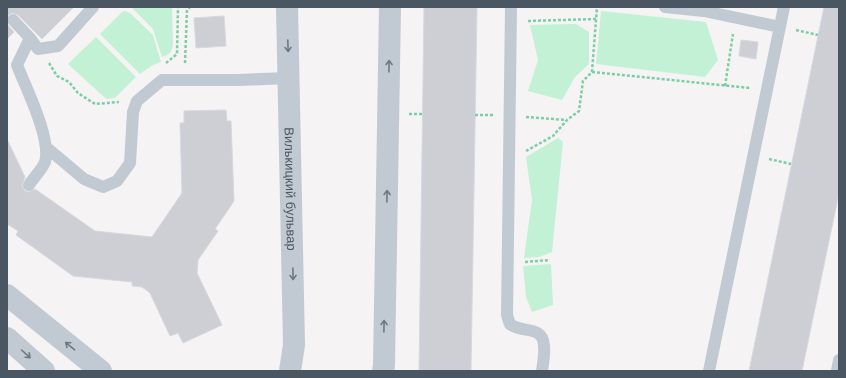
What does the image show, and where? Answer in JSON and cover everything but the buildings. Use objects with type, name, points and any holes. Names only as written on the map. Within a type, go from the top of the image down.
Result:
[{"type":"street","name":"Вилькицкий бульвар","points":[[287,7],[294,345],[290,371]]},
{"type":"street","points":[[382,369],[390,7]]},
{"type":"street","points":[[7,295],[101,371]]},
{"type":"street","points":[[7,338],[44,371]]},
{"type":"lane","points":[[13,20],[38,49],[58,46],[93,7]]},
{"type":"lane","points":[[511,7],[507,316],[510,324],[518,328],[532,330],[540,335],[544,345],[542,371]]},
{"type":"lane","points":[[665,7],[704,9],[780,27]]},
{"type":"lane","points":[[709,371],[784,7]]},
{"type":"lane","points":[[29,185],[44,163],[46,147],[44,133],[17,65],[30,38]]},
{"type":"lane","points":[[46,147],[84,179],[103,187],[117,181],[130,163],[133,112],[137,101],[162,80],[289,78]]},
{"type":"lane","points":[[837,371],[839,360]]},
{"type":"path","points":[[160,68],[177,54],[178,7]]},
{"type":"path","points":[[184,79],[187,10],[190,7]]},
{"type":"path","points":[[509,151],[525,152],[553,136],[567,120],[580,111],[583,81],[592,72],[597,7]]},
{"type":"path","points":[[725,86],[735,17]]},
{"type":"path","points":[[511,21],[596,19]]},
{"type":"path","points":[[780,27],[818,35]]},
{"type":"path","points":[[43,48],[46,58],[57,76],[68,82],[78,93],[95,104],[119,102],[124,97]]},
{"type":"path","points":[[592,72],[766,90]]},
{"type":"path","points":[[406,114],[423,114]]},
{"type":"path","points":[[753,156],[792,164]]},
{"type":"path","points":[[507,263],[550,260]]},
{"type":"green space","points":[[131,7],[172,7],[173,45],[172,50],[168,54],[162,57],[153,29]]},
{"type":"green space","points":[[125,11],[130,13],[153,35],[161,62],[153,65],[140,74],[100,34],[122,12]]},
{"type":"green space","points":[[601,11],[706,22],[718,60],[705,77],[596,64]]},
{"type":"green space","points":[[576,24],[589,32],[589,64],[575,77],[562,100],[528,91],[538,60],[530,25]]},
{"type":"green space","points":[[96,37],[136,77],[115,98],[107,99],[68,64]]},
{"type":"green space","points":[[558,138],[563,142],[552,252],[539,257],[524,258],[532,200],[526,157]]},
{"type":"green space","points":[[551,264],[553,305],[532,312],[526,297],[523,266]]}]
